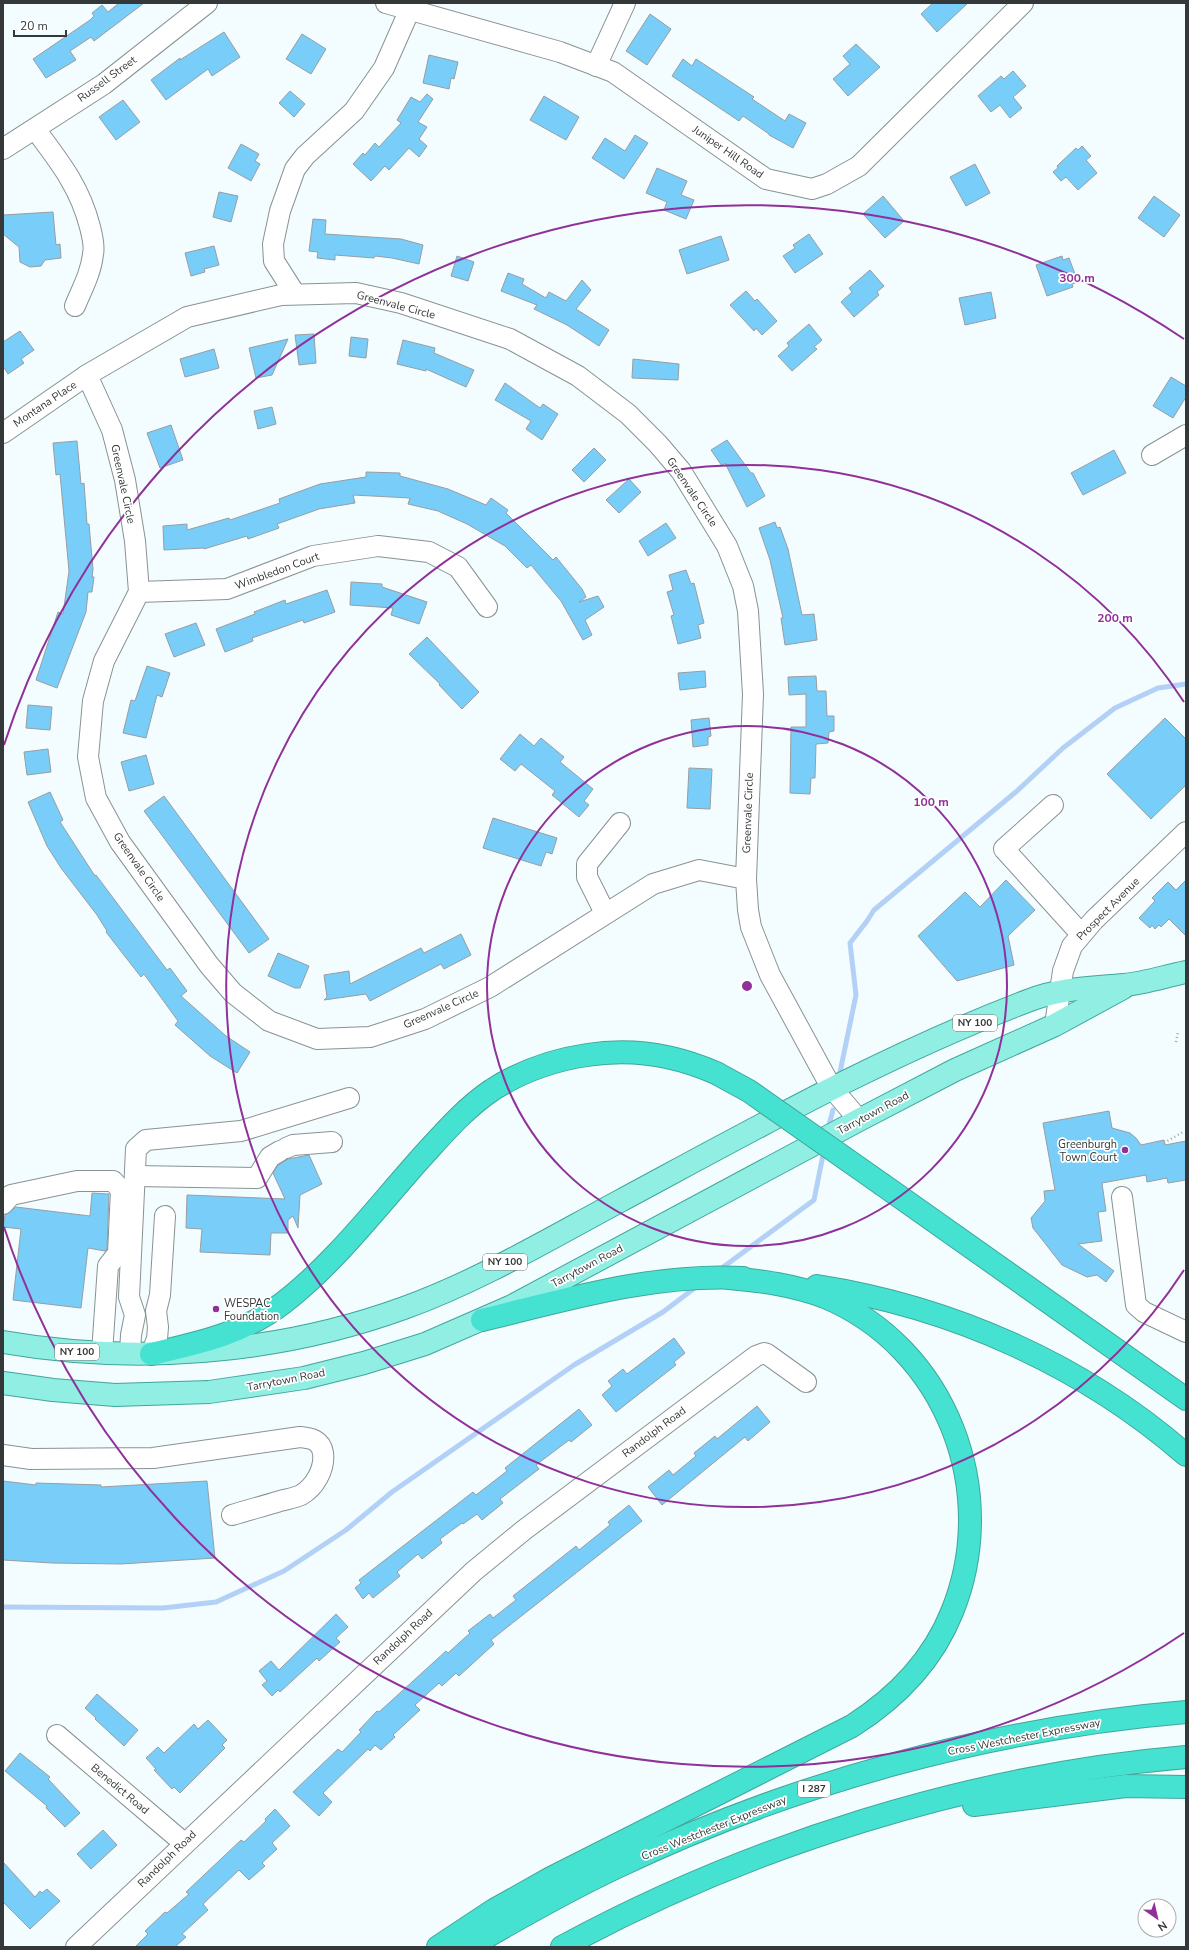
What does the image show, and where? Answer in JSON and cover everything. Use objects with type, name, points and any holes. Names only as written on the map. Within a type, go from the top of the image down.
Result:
[{"type":"highway","points":[[141,1354],[201,1342],[233,1332],[259,1319],[282,1304],[319,1271],[456,1120],[492,1090],[518,1076],[547,1064],[577,1056],[625,1052],[671,1057],[716,1072],[749,1091],[1186,1398]]},
{"type":"highway","points":[[482,1320],[635,1285],[682,1279],[729,1278],[796,1282],[854,1293],[923,1310],[990,1335],[1058,1367],[1090,1385],[1149,1426],[1186,1455]]},
{"type":"highway","points":[[438,1947],[494,1910],[551,1878],[858,1722],[878,1709],[899,1690],[920,1667],[937,1641],[952,1613],[962,1584],[968,1556],[971,1527],[970,1496],[965,1465],[956,1436],[945,1410],[932,1387],[915,1364],[874,1326],[826,1298],[802,1289],[777,1283],[729,1278]]},
{"type":"highway","name":"Cross Westchester Expressway","points":[[469,1947],[560,1896],[618,1867],[676,1841],[798,1795],[859,1775],[985,1743],[1097,1723],[1186,1712]]},
{"type":"highway","points":[[562,1947],[637,1908],[707,1878],[812,1837],[872,1818],[995,1787],[1054,1775],[1186,1757]]},
{"type":"highway","points":[[872,1818],[1092,1789],[1132,1786],[1186,1787]]},
{"type":"main road","name":"Tarrytown Road","points":[[3,1342],[54,1349],[102,1353],[141,1354],[212,1350],[273,1342],[342,1326],[402,1308],[460,1284],[518,1256],[831,1087],[937,1038],[1033,999],[1060,991],[1127,985],[1186,972]]},
{"type":"main road","name":"Tarrytown Road","points":[[3,1383],[53,1390],[115,1395],[178,1394],[241,1388],[304,1378],[364,1363],[425,1344],[482,1320],[567,1277],[859,1120],[955,1070],[1055,1025],[1127,985]]},
{"type":"street","name":"Russell Street","points":[[3,149],[104,84],[207,3]]},
{"type":"street","name":"Juniper Hill Road","points":[[386,3],[560,52],[613,72],[766,179],[812,189],[827,184],[859,166],[1023,3]]},
{"type":"street","points":[[596,66],[625,3]]},
{"type":"street","points":[[295,294],[274,261],[274,244],[280,211],[295,169],[305,156],[354,111],[384,68],[410,9]]},
{"type":"street","points":[[35,129],[72,180],[85,206],[92,233],[94,252],[90,271],[75,306]]},
{"type":"street","name":"Greenvale Circle","points":[[746,879],[700,870],[653,884],[490,987],[425,1018],[370,1037],[317,1038],[269,1021],[233,993],[209,965],[120,842],[96,798],[88,757],[93,701],[104,661],[139,592],[135,542],[125,480],[112,430],[87,375],[187,317],[281,295],[356,293],[401,303],[510,339],[578,376],[628,414],[658,444],[681,471],[728,546],[743,586],[748,611],[753,694],[746,879],[748,910],[757,946],[770,975],[831,1087],[859,1120]]},
{"type":"street","name":"Montana Place","points":[[3,433],[87,375]]},
{"type":"street","points":[[1152,455],[1186,435]]},
{"type":"street","name":"Wimbledon Court","points":[[139,592],[227,589],[313,556],[378,546],[429,552],[458,567],[487,607]]},
{"type":"street","points":[[1053,805],[1004,849],[1081,934]]},
{"type":"street","points":[[605,913],[588,877],[587,864],[620,823]]},
{"type":"street","name":"Prospect Avenue","points":[[1055,1025],[1065,964],[1072,946],[1081,934],[1186,832]]},
{"type":"street","points":[[165,1216],[160,1295],[156,1311],[158,1327],[157,1339],[141,1354],[130,1335],[135,1315],[130,1297],[136,1149],[146,1140],[240,1131],[350,1098]]},
{"type":"street","points":[[135,1176],[257,1178],[270,1156],[293,1145],[332,1142]]},
{"type":"street","points":[[3,1204],[11,1195],[77,1181],[112,1181],[121,1190],[118,1253],[108,1266],[102,1353]]},
{"type":"street","points":[[1122,1197],[1136,1305],[1144,1312],[1186,1332]]},
{"type":"street","points":[[135,1315],[156,1311]]},
{"type":"street","name":"Randolph Road","points":[[76,1947],[184,1843],[494,1553],[756,1356],[764,1353],[767,1354],[806,1382]]},
{"type":"street","points":[[3,1455],[31,1459],[153,1458],[300,1437],[312,1438],[319,1443],[323,1451],[323,1461],[317,1480],[310,1488],[300,1495],[232,1515]]},
{"type":"street","name":"Benedict Road","points":[[57,1735],[184,1843]]},
{"type":"path","points":[[1176,1042],[1178,1032]]},
{"type":"path","points":[[1164,1143],[1183,1132]]},
{"type":"building","points":[[119,3],[144,3],[94,41],[91,37],[70,51],[76,60],[46,78],[33,59],[90,20],[94,16],[92,13],[102,5],[108,12]]},
{"type":"building","points":[[933,3],[968,3],[937,32],[921,14]]},
{"type":"building","points":[[650,14],[671,29],[647,65],[626,51]]},
{"type":"building","points":[[224,32],[240,57],[212,76],[208,69],[166,100],[151,80],[180,58],[180,60]]},
{"type":"building","points":[[302,34],[326,49],[311,74],[286,59]]},
{"type":"building","points":[[856,44],[880,67],[848,96],[833,79],[850,64],[843,56]]},
{"type":"building","points":[[429,55],[458,62],[454,79],[451,78],[449,89],[423,83]]},
{"type":"building","points":[[683,59],[692,66],[696,59],[754,97],[752,99],[785,121],[789,114],[806,123],[793,148],[769,135],[743,116],[739,121],[672,76]]},
{"type":"building","points":[[1013,71],[1026,86],[1013,97],[1022,108],[1010,118],[1000,105],[991,112],[978,96],[1001,76],[1004,79]]},
{"type":"building","points":[[290,91],[305,104],[294,117],[279,103]]},
{"type":"building","points":[[427,94],[433,99],[418,122],[427,127],[419,139],[427,146],[419,157],[409,148],[389,170],[385,166],[371,181],[353,164],[363,153],[365,155],[375,143],[379,147],[401,123],[397,120],[411,97],[420,102]]},
{"type":"building","points":[[544,96],[579,117],[566,140],[530,120]]},
{"type":"building","points":[[123,100],[140,122],[116,140],[99,117]]},
{"type":"building","points":[[635,135],[648,143],[624,179],[592,158],[605,138],[625,151]]},
{"type":"building","points":[[241,144],[259,154],[255,161],[260,164],[251,181],[228,168]]},
{"type":"building","points":[[1082,146],[1091,156],[1086,160],[1097,173],[1078,190],[1066,177],[1061,181],[1053,172],[1058,168],[1057,166],[1076,148],[1078,150]]},
{"type":"building","points":[[975,164],[990,193],[966,206],[950,177]]},
{"type":"building","points":[[657,168],[687,181],[681,195],[694,200],[686,219],[664,210],[667,202],[646,193]]},
{"type":"building","points":[[219,192],[238,196],[231,222],[213,217]]},
{"type":"building","points":[[883,196],[904,221],[885,238],[863,214]]},
{"type":"building","points":[[1154,196],[1180,215],[1164,237],[1138,218]]},
{"type":"building","points":[[53,212],[56,245],[60,244],[61,258],[45,260],[41,266],[30,267],[20,262],[19,247],[3,234],[3,215]]},
{"type":"building","points":[[313,219],[326,220],[325,234],[401,239],[423,245],[419,264],[375,256],[374,258],[335,255],[335,260],[317,258],[318,252],[309,251]]},
{"type":"building","points":[[809,234],[823,254],[795,273],[783,256],[795,248],[793,245]]},
{"type":"building","points":[[721,236],[729,260],[687,274],[679,250]]},
{"type":"building","points":[[214,246],[219,265],[204,269],[205,272],[191,276],[185,253]]},
{"type":"building","points":[[457,256],[474,262],[468,281],[451,276]]},
{"type":"building","points":[[1062,256],[1063,260],[1069,258],[1078,282],[1072,284],[1073,287],[1047,296],[1036,265]]},
{"type":"building","points":[[870,270],[884,286],[877,292],[879,295],[854,317],[841,302],[852,292],[849,288]]},
{"type":"building","points":[[508,273],[524,279],[522,284],[546,298],[549,292],[566,301],[582,280],[591,290],[576,309],[609,330],[599,346],[567,325],[534,309],[537,305],[501,291]]},
{"type":"building","points":[[746,291],[755,301],[757,299],[777,321],[762,335],[756,328],[754,331],[730,305]]},
{"type":"building","points":[[991,292],[996,318],[965,325],[959,298]]},
{"type":"building","points":[[809,324],[822,340],[814,347],[817,349],[792,371],[778,356],[789,346],[787,343]]},
{"type":"building","points":[[20,331],[34,350],[21,359],[24,363],[8,374],[3,366],[3,342]]},
{"type":"building","points":[[314,334],[316,363],[299,365],[295,335]]},
{"type":"building","points":[[351,337],[368,339],[366,358],[349,356]]},
{"type":"building","points":[[288,339],[272,375],[256,378],[249,348]]},
{"type":"building","points":[[403,340],[435,348],[434,353],[474,370],[466,387],[426,369],[426,371],[397,364]]},
{"type":"building","points":[[214,349],[219,368],[185,377],[180,359]]},
{"type":"building","points":[[633,359],[679,364],[678,380],[632,378]]},
{"type":"building","points":[[1171,377],[1186,386],[1186,397],[1173,418],[1153,406]]},
{"type":"building","points":[[505,383],[540,408],[543,404],[558,414],[542,440],[526,429],[531,421],[495,400]]},
{"type":"building","points":[[272,407],[276,424],[258,429],[254,411]]},
{"type":"building","points":[[171,425],[183,460],[160,468],[147,433]]},
{"type":"building","points":[[727,440],[751,473],[753,473],[765,496],[747,507],[725,463],[722,466],[711,450]]},
{"type":"building","points":[[77,441],[81,484],[84,483],[87,524],[89,524],[93,569],[92,577],[94,577],[92,592],[88,592],[86,612],[57,688],[36,680],[58,612],[63,614],[69,571],[60,474],[56,475],[53,443]]},
{"type":"building","points":[[594,448],[606,460],[584,482],[572,470]]},
{"type":"building","points":[[1114,450],[1126,473],[1083,495],[1071,473]]},
{"type":"building","points":[[366,472],[400,473],[400,476],[448,489],[486,505],[491,498],[508,510],[506,513],[553,560],[556,557],[582,589],[586,597],[579,602],[598,596],[604,607],[585,620],[592,635],[583,640],[561,601],[531,565],[527,568],[505,546],[467,524],[438,511],[408,504],[410,498],[353,495],[355,503],[319,509],[277,524],[279,528],[248,539],[247,536],[204,549],[164,550],[163,526],[187,524],[187,530],[229,518],[230,520],[280,503],[279,499],[320,484],[366,477]]},
{"type":"building","points":[[629,479],[641,492],[619,513],[606,500]]},
{"type":"building","points":[[775,522],[777,528],[780,527],[788,549],[802,615],[814,614],[817,640],[785,645],[781,618],[783,618],[770,560],[759,528]]},
{"type":"building","points":[[666,523],[676,538],[648,556],[639,541]]},
{"type":"building","points":[[686,570],[691,584],[694,583],[704,623],[698,625],[701,638],[678,644],[671,616],[674,615],[667,592],[673,590],[669,575]]},
{"type":"building","points":[[351,582],[382,584],[382,587],[427,602],[419,624],[391,615],[393,608],[350,605]]},
{"type":"building","points":[[327,590],[335,612],[304,623],[303,620],[252,638],[253,641],[225,652],[216,629],[255,614],[254,612],[285,600],[286,604]]},
{"type":"building","points":[[196,623],[205,645],[174,657],[165,634]]},
{"type":"building","points":[[427,637],[479,692],[462,709],[439,685],[440,684],[409,654]]},
{"type":"building","points":[[147,666],[170,673],[162,697],[157,695],[146,738],[123,733],[131,700],[135,701]]},
{"type":"building","points":[[705,671],[706,687],[680,690],[678,673]]},
{"type":"building","points":[[816,676],[817,691],[826,691],[827,716],[834,716],[834,731],[829,732],[828,743],[816,744],[815,778],[811,778],[810,794],[790,793],[791,727],[806,727],[806,694],[789,695],[788,677]]},
{"type":"building","points":[[28,705],[52,707],[50,730],[26,728]]},
{"type":"building","points":[[709,718],[711,736],[708,737],[708,745],[693,747],[691,720]]},
{"type":"building","points":[[1165,718],[1186,739],[1186,785],[1151,819],[1107,774]]},
{"type":"building","points":[[520,734],[534,746],[541,738],[564,757],[560,762],[593,789],[584,801],[589,805],[579,817],[552,795],[555,791],[521,764],[515,771],[500,759]]},
{"type":"building","points":[[48,749],[51,772],[27,775],[24,752]]},
{"type":"building","points":[[146,755],[154,784],[129,791],[121,762]]},
{"type":"building","points":[[689,768],[712,769],[710,809],[687,808]]},
{"type":"building","points":[[50,792],[63,820],[60,822],[95,876],[96,875],[167,970],[170,968],[187,991],[181,996],[226,1036],[250,1052],[237,1073],[210,1056],[175,1025],[178,1021],[144,974],[141,977],[106,932],[107,931],[97,915],[61,868],[47,846],[28,802]]},
{"type":"building","points":[[164,796],[269,939],[249,953],[144,811]]},
{"type":"building","points":[[493,818],[557,838],[552,854],[546,852],[541,866],[483,848]]},
{"type":"building","points":[[1006,880],[1035,910],[1008,936],[1014,965],[957,981],[918,936],[965,892],[980,907]]},
{"type":"building","points":[[1186,880],[1186,936],[1169,919],[1161,927],[1159,925],[1155,929],[1152,925],[1150,928],[1139,918],[1155,901],[1152,898],[1168,882],[1176,890]]},
{"type":"building","points":[[461,934],[471,955],[444,969],[441,964],[370,1001],[366,994],[324,1000],[327,997],[324,975],[349,971],[350,984],[421,948],[424,953]]},
{"type":"building","points":[[278,953],[309,966],[300,988],[295,988],[268,976]]},
{"type":"building","points":[[1109,1111],[1112,1128],[1130,1133],[1141,1145],[1164,1140],[1165,1145],[1186,1141],[1186,1180],[1168,1183],[1167,1178],[1147,1182],[1146,1175],[1102,1183],[1106,1211],[1098,1212],[1102,1241],[1078,1244],[1114,1271],[1106,1282],[1097,1275],[1087,1277],[1062,1265],[1033,1228],[1031,1218],[1045,1201],[1044,1191],[1055,1190],[1043,1123]]},
{"type":"building","points":[[309,1155],[322,1184],[300,1195],[298,1228],[293,1216],[288,1220],[288,1233],[271,1233],[270,1255],[200,1252],[202,1229],[186,1228],[187,1195],[285,1199],[273,1173],[278,1165],[288,1159]]},
{"type":"building","points":[[92,1193],[109,1194],[107,1249],[105,1251],[88,1248],[81,1308],[13,1300],[21,1229],[3,1227],[5,1215],[16,1207],[90,1216]]},
{"type":"building","points":[[674,1338],[685,1353],[674,1362],[676,1365],[616,1412],[602,1395],[612,1386],[608,1381],[623,1369],[627,1374]]},
{"type":"building","points":[[757,1406],[770,1422],[748,1441],[745,1437],[662,1505],[648,1487],[669,1470],[673,1475],[696,1456],[694,1453],[715,1436],[717,1439]]},
{"type":"building","points":[[579,1409],[592,1425],[571,1442],[569,1440],[536,1465],[539,1469],[500,1499],[503,1503],[482,1520],[477,1514],[463,1524],[462,1523],[440,1539],[442,1543],[422,1559],[418,1554],[397,1572],[400,1576],[373,1598],[369,1593],[363,1599],[355,1588],[361,1583],[359,1580],[473,1492],[476,1495],[507,1471],[505,1468]]},
{"type":"building","points":[[3,1481],[36,1485],[36,1483],[101,1485],[101,1487],[207,1481],[215,1558],[121,1564],[52,1563],[3,1560]]},
{"type":"building","points":[[629,1505],[642,1521],[491,1640],[494,1644],[459,1676],[456,1673],[442,1686],[439,1683],[415,1705],[420,1710],[393,1735],[395,1737],[381,1750],[375,1745],[370,1751],[368,1749],[323,1793],[332,1802],[319,1816],[293,1792],[338,1749],[342,1752],[361,1732],[359,1730],[377,1711],[379,1712],[446,1651],[448,1653],[470,1633],[468,1631],[490,1614],[493,1618],[516,1600],[513,1596],[576,1546],[579,1550],[610,1525],[608,1522]]},
{"type":"building","points":[[336,1614],[348,1627],[336,1638],[340,1642],[319,1661],[317,1658],[280,1692],[278,1690],[272,1696],[262,1685],[267,1681],[259,1671],[271,1661],[279,1670]]},
{"type":"building","points":[[97,1694],[138,1730],[124,1746],[85,1708]]},
{"type":"building","points":[[208,1720],[227,1740],[222,1745],[225,1748],[180,1793],[174,1787],[172,1789],[154,1770],[156,1769],[146,1758],[158,1747],[164,1753],[194,1724],[198,1729]]},
{"type":"building","points":[[20,1753],[50,1777],[48,1779],[80,1813],[65,1827],[46,1808],[47,1806],[5,1771]]},
{"type":"building","points":[[275,1809],[290,1826],[272,1843],[277,1849],[262,1863],[265,1866],[249,1880],[239,1870],[203,1904],[208,1910],[182,1934],[186,1937],[175,1947],[135,1947],[148,1934],[145,1931],[165,1912],[167,1913],[189,1894],[186,1892],[241,1840],[244,1842],[266,1821],[265,1819]]},
{"type":"building","points":[[103,1830],[117,1845],[91,1869],[77,1854]]},
{"type":"building","points":[[3,1862],[35,1897],[40,1891],[42,1893],[47,1889],[60,1901],[30,1929],[3,1902]]},
{"type":"waterway","points":[[839,1077],[856,995],[850,943],[874,910],[1017,791],[1063,748],[1115,708],[1158,688],[1186,684]]},
{"type":"waterway","points":[[829,1125],[833,1110]]},
{"type":"waterway","points":[[722,1268],[814,1200],[824,1150]]},
{"type":"waterway","points":[[3,1607],[163,1608],[216,1602],[284,1571],[346,1530],[392,1492],[574,1365],[663,1312],[696,1287]]},
{"type":"place","name":"Greenburgh Town Court","points":[[1125,1150]]},
{"type":"place","name":"WESPAC Foundation","points":[[216,1309]]}]
